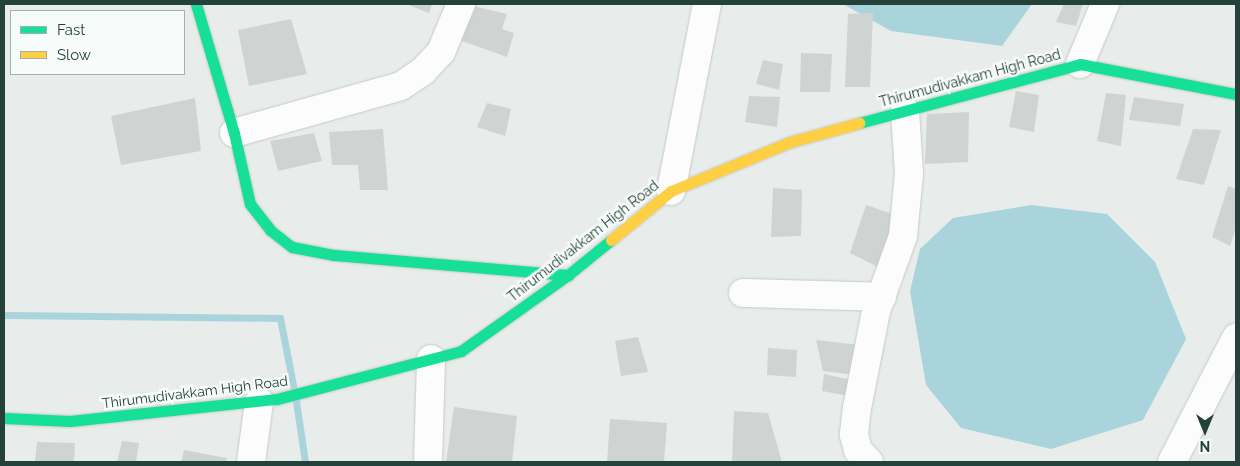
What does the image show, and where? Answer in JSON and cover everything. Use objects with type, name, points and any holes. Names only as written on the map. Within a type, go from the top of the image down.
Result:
[{"type":"street","points":[[196,4],[234,133],[250,204],[270,230],[292,247],[334,255],[568,275]]},
{"type":"street","points":[[234,133],[401,86],[423,72],[441,52],[462,4]]},
{"type":"street","points":[[672,191],[707,4]]},
{"type":"street","points":[[1080,64],[1105,4]]},
{"type":"street","name":"Thirumudivakkam High Road","points":[[4,418],[70,421],[268,401],[342,384],[461,351],[568,275],[672,191],[790,142],[1080,64],[1236,94]]},
{"type":"street","points":[[869,462],[858,450],[854,435],[870,337],[903,236],[909,174],[905,111]]},
{"type":"street","points":[[743,293],[882,297]]},
{"type":"street","points":[[1172,462],[1236,338]]},
{"type":"street","points":[[428,462],[431,359]]},
{"type":"street","points":[[252,462],[268,401]]},
{"type":"water","points":[[843,4],[1032,4],[1002,46],[891,31]]},
{"type":"water","points":[[1031,205],[1107,214],[1155,262],[1186,339],[1143,420],[1051,449],[961,428],[926,385],[910,291],[920,249],[953,218]]},
{"type":"building","points":[[406,4],[432,4],[429,13]]},
{"type":"building","points":[[465,4],[507,14],[502,29],[514,33],[507,57],[456,39]]},
{"type":"building","points":[[1064,4],[1083,4],[1076,26],[1056,22]]},
{"type":"building","points":[[873,13],[870,87],[845,87],[848,14]]},
{"type":"building","points":[[291,19],[307,74],[249,86],[238,30]]},
{"type":"building","points":[[801,53],[832,54],[830,92],[800,92]]},
{"type":"building","points":[[763,60],[783,64],[779,90],[756,84]]},
{"type":"building","points":[[1016,91],[1039,95],[1034,132],[1009,127]]},
{"type":"building","points":[[1106,93],[1126,95],[1121,146],[1097,141]]},
{"type":"building","points":[[749,96],[780,97],[777,127],[745,122]]},
{"type":"building","points":[[1134,97],[1184,104],[1180,126],[1129,120]]},
{"type":"building","points":[[195,98],[201,151],[121,165],[111,116]]},
{"type":"building","points":[[487,103],[511,109],[505,136],[477,127]]},
{"type":"building","points":[[969,112],[968,162],[925,164],[927,114]]},
{"type":"building","points":[[383,129],[388,190],[360,190],[358,165],[332,165],[329,132]]},
{"type":"building","points":[[1193,129],[1221,130],[1204,185],[1176,179]]},
{"type":"building","points":[[314,133],[322,161],[278,171],[270,141]]},
{"type":"building","points":[[1228,186],[1236,189],[1236,228],[1230,246],[1212,237]]},
{"type":"building","points":[[773,188],[802,190],[801,236],[771,237]]},
{"type":"building","points":[[866,205],[896,215],[878,267],[850,253]]},
{"type":"building","points":[[638,337],[648,372],[621,376],[615,341]]},
{"type":"building","points":[[816,340],[860,345],[855,375],[823,371]]},
{"type":"building","points":[[768,348],[797,350],[796,377],[767,375]]},
{"type":"building","points":[[824,374],[856,381],[855,397],[822,391]]},
{"type":"building","points":[[454,407],[517,416],[512,462],[446,462]]},
{"type":"building","points":[[734,411],[768,413],[782,462],[732,462]]},
{"type":"building","points":[[610,419],[667,423],[664,462],[607,462]]},
{"type":"building","points":[[122,441],[139,443],[136,462],[117,462]]},
{"type":"building","points":[[37,442],[75,443],[74,462],[35,462]]},
{"type":"building","points":[[184,450],[227,458],[226,462],[181,462]]},
{"type":"waterway","points":[[4,315],[280,318],[294,390]]},
{"type":"waterway","points":[[296,401],[305,462]]},
{"type":"traffic: fast","points":[[196,4],[234,133],[250,204],[270,230],[292,247],[334,255],[568,275]]},
{"type":"traffic: fast","points":[[859,123],[1080,64],[1236,94]]},
{"type":"traffic: fast","points":[[4,418],[70,421],[277,399],[461,351],[568,275],[611,240]]},
{"type":"traffic: slow","points":[[611,240],[671,191],[790,142],[859,123]]}]
